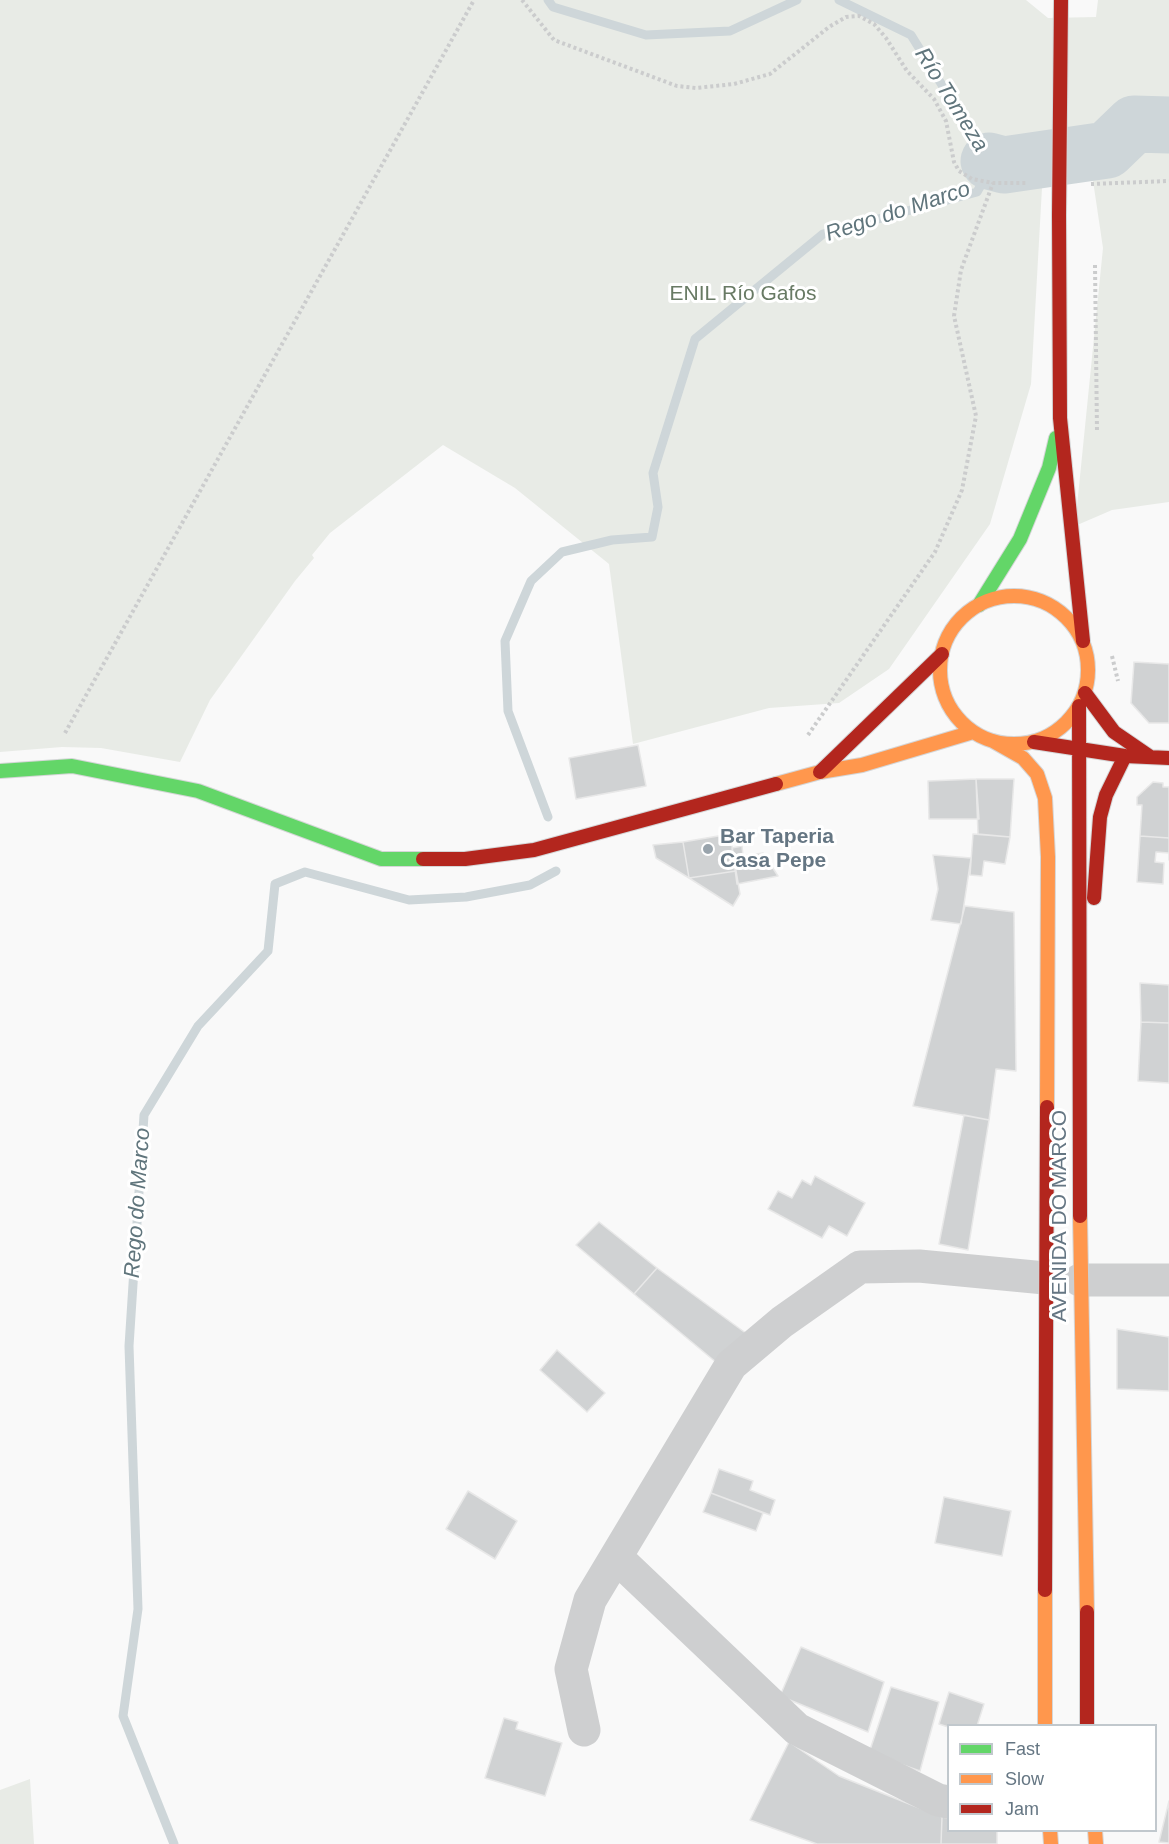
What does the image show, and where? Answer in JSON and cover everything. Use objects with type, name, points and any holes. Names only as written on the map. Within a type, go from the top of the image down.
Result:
[{"type":"main road","points":[[1034,742],[1052,734],[1067,722],[1082,699],[1088,668],[1077,610],[1060,418],[1061,0]]},
{"type":"main road","points":[[979,605],[1000,575],[1020,539],[1049,468],[1060,418]]},
{"type":"main road","points":[[1083,643],[1073,625],[1058,610],[1040,600],[1019,596],[999,598],[979,605],[962,617],[950,634],[942,654],[940,676],[946,698],[957,717],[973,732],[993,741],[1013,744],[1034,742],[1125,756],[1169,758]]},
{"type":"main road","points":[[820,772],[942,654]]},
{"type":"main road","points":[[1082,699],[1114,732],[1149,756]]},
{"type":"main road","name":"AVENIDA DO MARCO","points":[[1082,699],[1078,749],[1087,1279],[1087,1724]]},
{"type":"main road","points":[[0,771],[72,766],[198,791],[381,859],[465,860],[534,850],[820,772],[862,765],[973,732]]},
{"type":"main road","name":"AVENIDA DO MARCO","points":[[993,741],[1023,758],[1037,774],[1045,798],[1048,857],[1045,1724]]},
{"type":"main road","points":[[1087,1279],[1096,840],[1106,795],[1125,756]]},
{"type":"street","points":[[584,1730],[571,1669],[590,1600],[732,1365],[782,1322],[860,1267],[919,1266],[1045,1278]]},
{"type":"street","points":[[1087,1279],[1169,1280]]},
{"type":"street","points":[[616,1557],[797,1729],[938,1800],[947,1802]]},
{"type":"path","points":[[72,766],[65,731],[474,0]]},
{"type":"path","points":[[522,0],[554,40],[677,87],[696,88],[734,84],[771,74],[829,27],[846,17],[859,16],[873,24],[886,38],[907,71],[934,99],[946,121],[954,162],[959,171],[972,179],[993,183],[961,270],[954,316],[976,416],[962,490],[935,552],[805,739]]},
{"type":"path","points":[[1095,256],[1096,434]]},
{"type":"green space","name":"ENIL Río Gafos","points":[[0,0],[1026,0],[1048,18],[1096,17],[1098,0],[1169,0],[1169,502],[1112,510],[1075,526],[1103,248],[1092,174],[1043,170],[1031,384],[990,524],[889,669],[839,703],[769,708],[633,744],[609,564],[515,488],[443,445],[330,533],[210,700],[180,762],[101,748],[62,747],[0,752]]},
{"type":"green space","points":[[30,1779],[34,1844],[0,1844],[0,1790]]},
{"type":"building","points":[[1134,662],[1169,664],[1169,723],[1149,723],[1131,703]]},
{"type":"building","points":[[638,745],[646,786],[576,799],[569,758]]},
{"type":"building","points":[[976,779],[979,819],[929,819],[928,781]]},
{"type":"building","points":[[976,779],[1014,779],[1010,837],[978,834]]},
{"type":"building","points":[[1153,782],[1163,783],[1163,787],[1169,787],[1169,838],[1140,836],[1142,805],[1137,805],[1137,797]]},
{"type":"building","points":[[730,834],[736,871],[689,878],[683,842]]},
{"type":"building","points":[[973,834],[1010,837],[1005,864],[984,861],[982,876],[970,875]]},
{"type":"building","points":[[1140,836],[1169,838],[1169,853],[1156,852],[1155,862],[1164,863],[1163,884],[1137,882]]},
{"type":"building","points":[[683,842],[689,878],[656,858],[653,845]]},
{"type":"building","points":[[742,846],[743,856],[763,853],[778,876],[737,884],[732,848]]},
{"type":"building","points":[[933,855],[971,858],[961,924],[931,920],[938,889]]},
{"type":"building","points":[[736,871],[740,894],[733,906],[689,878]]},
{"type":"building","points":[[965,906],[1014,912],[1016,1071],[996,1069],[989,1120],[913,1106]]},
{"type":"building","points":[[1140,983],[1169,985],[1169,1023],[1141,1022]]},
{"type":"building","points":[[1141,1022],[1169,1023],[1169,1083],[1138,1081]]},
{"type":"building","points":[[964,1115],[989,1120],[968,1250],[939,1244]]},
{"type":"building","points":[[815,1176],[865,1203],[847,1236],[829,1226],[822,1238],[768,1209],[778,1191],[792,1198],[802,1180],[811,1185]]},
{"type":"building","points":[[599,1222],[657,1268],[634,1294],[576,1245]]},
{"type":"building","points":[[657,1268],[747,1334],[723,1368],[634,1294]]},
{"type":"building","points":[[1117,1329],[1169,1337],[1169,1391],[1117,1389]]},
{"type":"building","points":[[557,1350],[605,1393],[587,1412],[540,1370]]},
{"type":"building","points":[[719,1469],[753,1481],[750,1490],[775,1500],[770,1515],[711,1493]]},
{"type":"building","points":[[468,1491],[517,1521],[495,1559],[446,1529]]},
{"type":"building","points":[[711,1493],[763,1513],[756,1531],[703,1512]]},
{"type":"building","points":[[944,1497],[1011,1511],[1002,1556],[935,1543]]},
{"type":"building","points":[[801,1647],[884,1682],[868,1732],[780,1696]]},
{"type":"building","points":[[891,1687],[939,1702],[920,1771],[869,1753]]},
{"type":"building","points":[[949,1692],[984,1704],[978,1724],[947,1724],[947,1727],[939,1724]]},
{"type":"building","points":[[504,1718],[518,1722],[516,1729],[562,1743],[545,1796],[485,1778]]},
{"type":"building","points":[[789,1742],[839,1776],[942,1817],[941,1844],[817,1844],[750,1820]]},
{"type":"building","points":[[1169,1801],[1169,1843],[1159,1842]]},
{"type":"building","points":[[942,1817],[947,1818],[947,1832],[997,1832],[997,1844],[941,1844]]},
{"type":"waterway","name":"Río Tomeza","points":[[548,0],[553,7],[646,35],[730,31],[797,0]]},
{"type":"waterway","name":"Rego do Marco","points":[[548,817],[508,711],[505,641],[531,581],[562,552],[612,540],[652,537],[658,507],[653,473],[695,339],[823,234],[977,192],[985,178],[989,161],[911,35],[839,0]]},
{"type":"waterway","name":"Río Tomeza","points":[[989,161],[1004,165],[1107,150],[1134,124],[1169,125]]},
{"type":"waterway","name":"Rego do Marco","points":[[174,1844],[123,1716],[138,1609],[129,1346],[144,1115],[198,1026],[268,951],[275,884],[305,872],[409,900],[466,897],[530,885],[556,871]]},
{"type":"traffic: fast","points":[[979,605],[1020,539],[1049,468],[1056,438]]},
{"type":"traffic: fast","points":[[0,771],[72,766],[198,791],[381,859],[423,859]]},
{"type":"traffic: slow","points":[[1014,596],[1042,602],[1066,618],[1082,642],[1088,670],[1082,698],[1066,722],[1042,738],[1014,744],[986,738],[962,722],[946,698],[940,670],[946,642],[962,618],[986,602],[1014,596]]},
{"type":"traffic: slow","points":[[776,784],[820,772],[862,765],[973,732]]},
{"type":"traffic: slow","points":[[993,741],[1023,758],[1037,774],[1045,798],[1048,857],[1047,1107]]},
{"type":"traffic: slow","points":[[1080,1216],[1087,1612]]},
{"type":"traffic: slow","points":[[1045,1590],[1045,1724]]},
{"type":"traffic: slow","points":[[1050,1832],[1051,1844]]},
{"type":"traffic: slow","points":[[1095,1832],[1096,1844]]},
{"type":"traffic: jam","points":[[1059,215],[1061,0]]},
{"type":"traffic: jam","points":[[1059,215],[1060,418],[1083,641]]},
{"type":"traffic: jam","points":[[820,772],[942,654]]},
{"type":"traffic: jam","points":[[1085,693],[1114,732],[1149,756]]},
{"type":"traffic: jam","points":[[1079,706],[1080,1216]]},
{"type":"traffic: jam","points":[[1034,742],[1125,756],[1169,758]]},
{"type":"traffic: jam","points":[[1094,898],[1100,817],[1106,795],[1125,756]]},
{"type":"traffic: jam","points":[[423,859],[465,859],[534,850],[776,784]]},
{"type":"traffic: jam","points":[[1045,1590],[1047,1107]]},
{"type":"traffic: jam","points":[[1087,1612],[1087,1724]]},
{"type":"place","name":"Bar Taperia Casa Pepe","points":[[708,849]]}]
